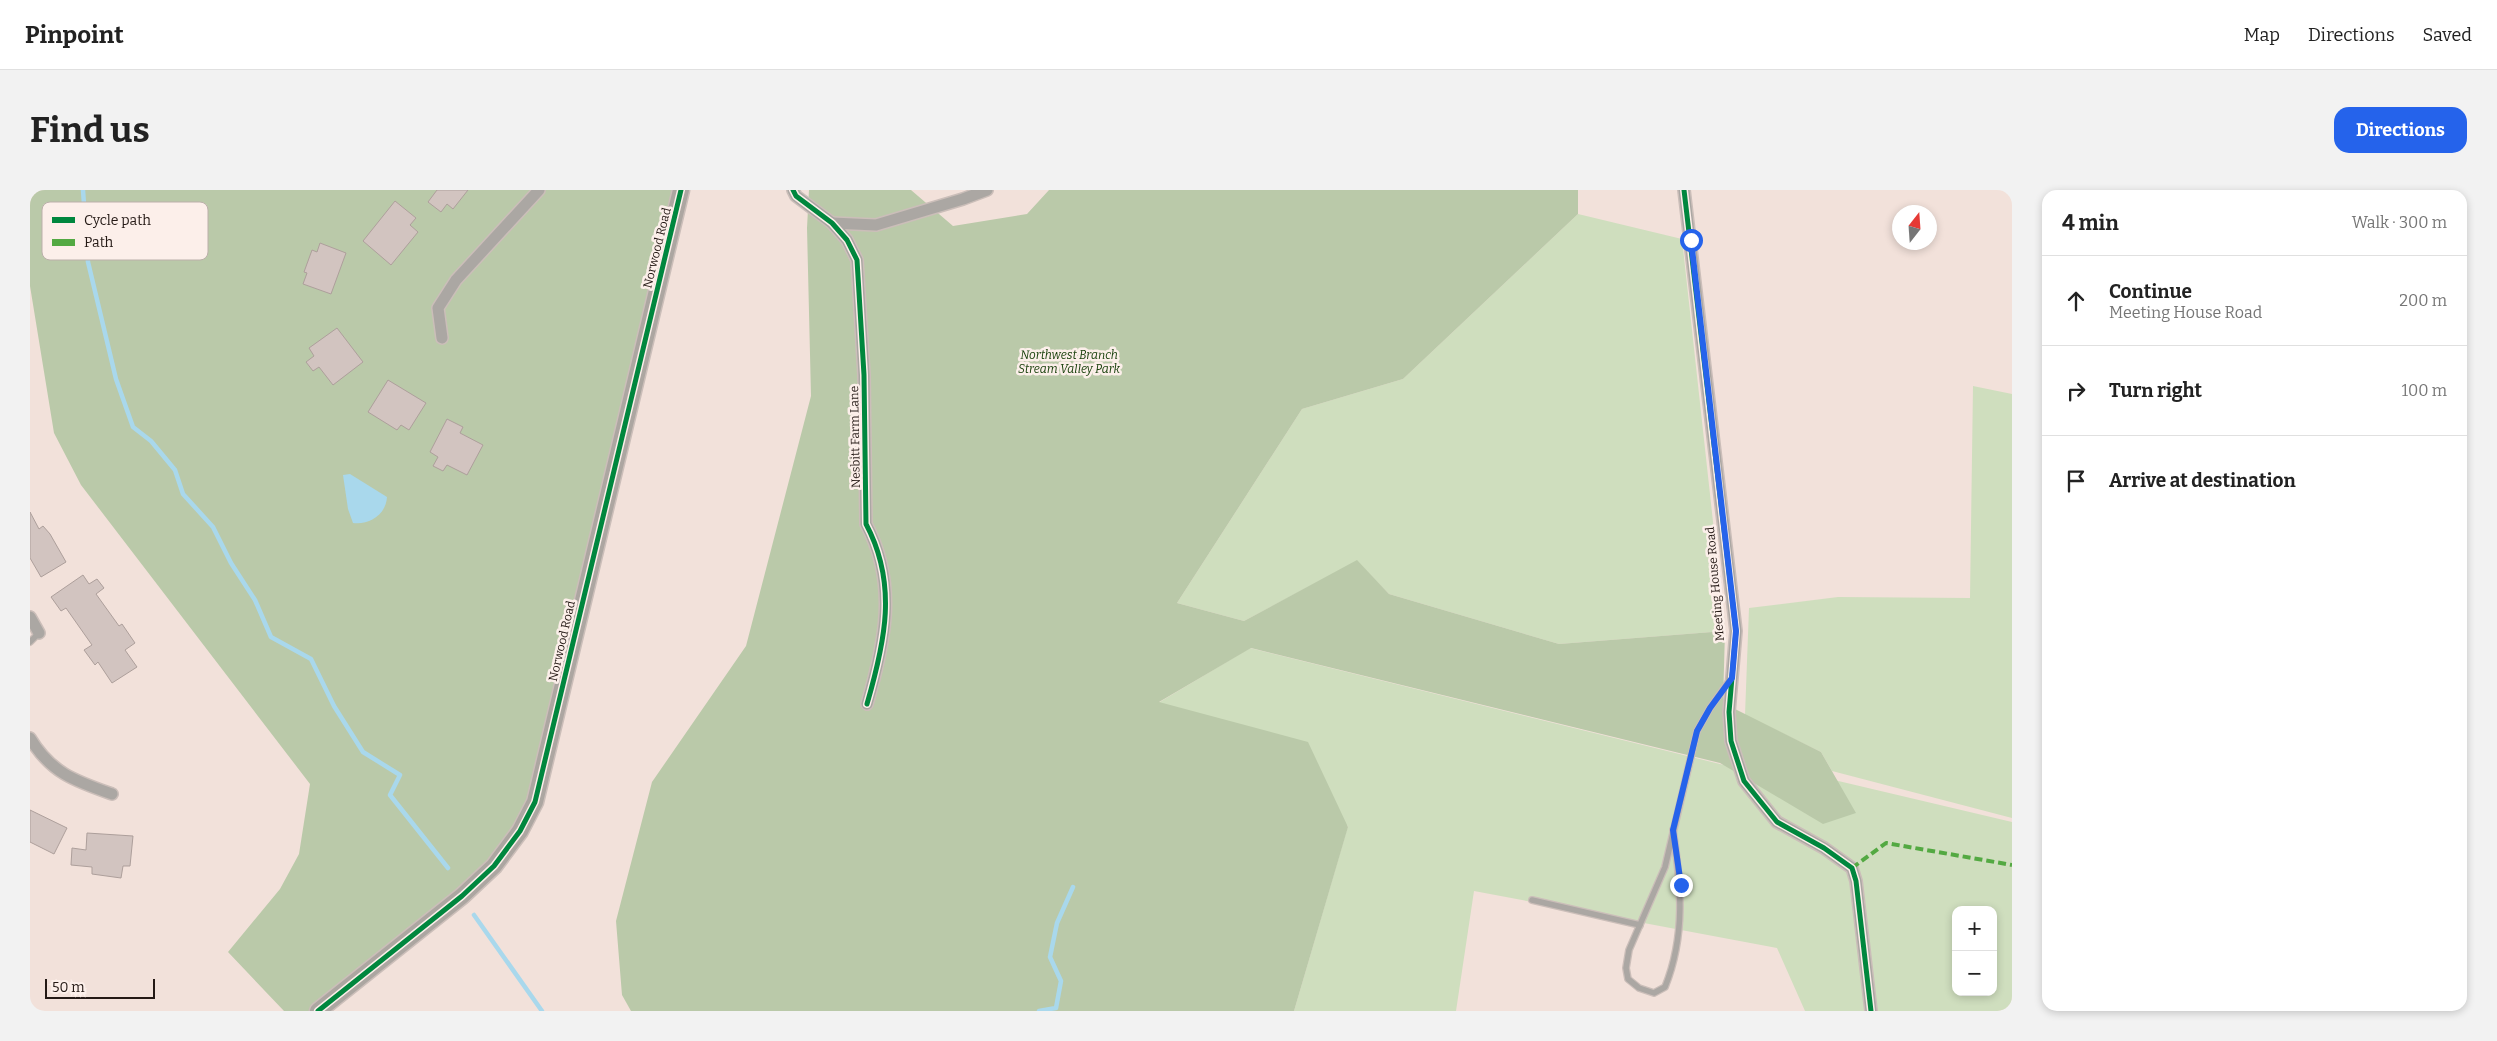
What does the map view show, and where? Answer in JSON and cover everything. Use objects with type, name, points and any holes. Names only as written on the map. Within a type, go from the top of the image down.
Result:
[{"type":"street","points":[[442,338],[438,308],[456,280],[539,190]]},
{"type":"street","name":"Norwood Road","points":[[318,1011],[462,896],[494,866],[520,831],[535,802],[681,190]]},
{"type":"street","name":"Nesbitt Farm Lane","points":[[793,190],[796,196],[832,222],[847,240],[857,260],[864,375],[866,524],[877,544],[886,588],[887,611],[880,660],[866,704]]},
{"type":"street","points":[[832,222],[876,225],[987,190]]},
{"type":"street","name":"Meeting House Road","points":[[1684,190],[1736,631],[1729,712],[1731,741],[1744,781],[1777,822],[1824,848],[1852,868],[1856,881],[1871,1011]]},
{"type":"street","points":[[30,617],[39,633]]},
{"type":"street","points":[[30,738],[52,766],[73,780],[112,794]]},
{"type":"lane","points":[[30,642],[39,633]]},
{"type":"lane","points":[[1673,830],[1681,885],[1681,925],[1674,966],[1665,987],[1654,993],[1639,988],[1628,980],[1626,968],[1629,950],[1665,866],[1673,830],[1697,731],[1710,708],[1732,678]]},
{"type":"lane","points":[[1532,900],[1640,925]]},
{"type":"green space","points":[[30,190],[681,190],[535,802],[494,866],[318,1011],[284,1011],[228,952],[280,889],[299,854],[310,784],[81,485],[54,433],[30,286]]},
{"type":"green space","name":"Northwest Branch Stream Valley Park","points":[[809,190],[911,190],[953,226],[1027,214],[1049,190],[1578,190],[1578,214],[1403,379],[1302,409],[1177,603],[1244,621],[1357,560],[1389,594],[1559,644],[1725,631],[1723,703],[1821,752],[1856,813],[1823,824],[1720,763],[1251,648],[1159,702],[1308,742],[1348,827],[1294,1011],[631,1011],[622,995],[616,921],[652,782],[746,646],[811,396],[807,228]]},
{"type":"green space","points":[[1578,214],[1682,239],[1725,631],[1559,644],[1389,594],[1357,561],[1244,621],[1177,603],[1302,409],[1403,379]]},
{"type":"green space","points":[[1973,386],[2012,394],[2012,818],[1832,771],[1821,752],[1745,715],[1749,608],[1838,597],[1970,598]]},
{"type":"green space","points":[[1250,648],[1724,765],[1724,754],[2012,822],[2012,1011],[1805,1011],[1777,948],[1474,891],[1456,1011],[1294,1011],[1348,826],[1158,703]]},
{"type":"water","points":[[350,474],[387,497],[384,509],[376,518],[365,522],[353,523],[348,509],[343,475]]},
{"type":"building","points":[[437,190],[468,190],[453,209],[447,204],[441,212],[428,202]]},
{"type":"building","points":[[395,201],[416,218],[410,225],[418,232],[391,265],[363,241]]},
{"type":"building","points":[[320,243],[346,253],[331,294],[303,284],[307,273],[304,272],[312,250],[317,252]]},
{"type":"building","points":[[337,328],[363,362],[333,385],[319,367],[313,371],[306,362],[314,356],[309,348]]},
{"type":"building","points":[[388,380],[426,403],[409,430],[401,425],[397,430],[368,412]]},
{"type":"building","points":[[447,419],[463,427],[460,433],[483,445],[467,475],[447,465],[443,471],[433,466],[438,457],[430,452]]},
{"type":"building","points":[[30,512],[39,529],[43,526],[50,534],[66,562],[41,577],[30,558]]},
{"type":"building","points":[[83,575],[89,584],[97,579],[104,588],[96,594],[119,626],[122,624],[135,643],[125,650],[137,667],[112,683],[98,662],[95,665],[84,650],[92,645],[66,608],[61,611],[51,597]]},
{"type":"building","points":[[30,810],[67,828],[54,854],[30,842]]},
{"type":"building","points":[[87,833],[133,836],[130,866],[123,866],[121,878],[92,874],[92,867],[71,865],[72,848],[86,850]]},
{"type":"waterway","points":[[83,190],[84,202]]},
{"type":"waterway","points":[[88,260],[116,379],[133,427],[151,441],[175,470],[183,494],[213,527],[231,563],[255,600],[271,637],[311,659],[334,706],[363,752],[400,775],[390,795],[448,868]]},
{"type":"waterway","points":[[1039,1011],[1056,1008],[1061,981],[1050,957],[1057,923],[1073,887]]},
{"type":"waterway","points":[[474,915],[542,1011]]},
{"type":"marked path","points":[[1852,868],[1886,843],[2012,865]]},
{"type":"cycle path","points":[[318,1011],[462,896],[494,866],[520,831],[535,802],[681,190]]},
{"type":"cycle path","points":[[793,190],[796,196],[832,223],[847,240],[857,260],[864,375],[866,524],[876,546],[885,591],[883,636],[867,704]]},
{"type":"cycle path","points":[[1684,190],[1736,631],[1729,712],[1731,741],[1744,781],[1777,822],[1824,848],[1852,868],[1856,881],[1871,1011]]},
{"type":"route","points":[[1681,885],[1673,830],[1697,731],[1710,708],[1732,678],[1736,631],[1691,240]]}]
